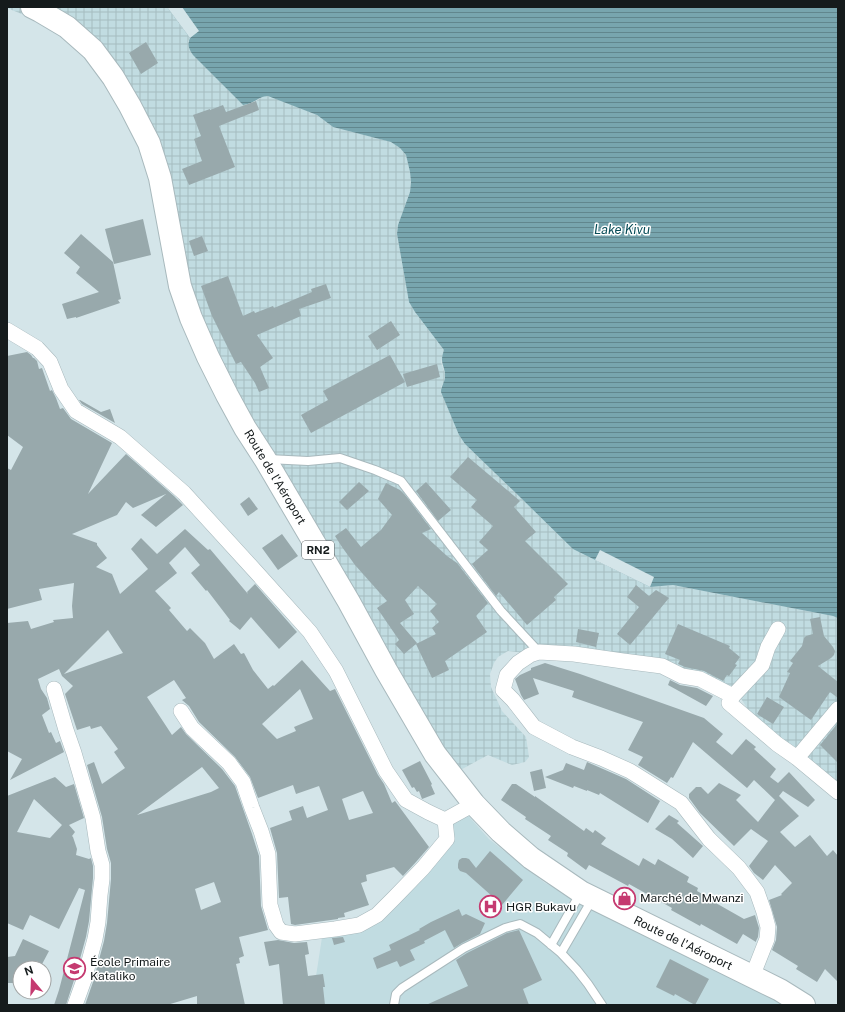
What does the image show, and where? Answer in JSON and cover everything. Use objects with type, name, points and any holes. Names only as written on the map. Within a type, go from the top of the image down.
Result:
[{"type":"highway","name":"Route de l'Aéroport","points":[[32,7],[67,27],[93,50],[114,77],[133,112],[149,144],[160,178],[180,286],[208,357],[245,428],[265,459],[349,602],[386,670],[435,754],[474,804],[501,832],[531,858],[587,895],[752,977]]},
{"type":"highway","name":"RN2","points":[[752,977],[780,990],[804,1005]]},
{"type":"street","points":[[7,330],[37,348],[50,362],[61,389],[76,411],[120,437],[184,493],[310,632],[336,671],[386,771],[406,800],[445,820]]},
{"type":"street","points":[[778,629],[768,647],[762,665],[733,696],[730,703],[838,792]]},
{"type":"street","points":[[733,696],[700,679],[682,676],[662,666],[623,662],[574,654],[539,652],[518,662],[507,675],[503,690],[513,700],[534,727],[572,747],[630,771],[681,803],[709,839],[739,868],[757,892],[768,927],[767,939],[752,977]]},
{"type":"street","points":[[54,689],[93,818],[98,851],[102,865],[98,922],[95,939],[84,980],[75,1005]]},
{"type":"street","points":[[797,758],[838,709]]},
{"type":"street","points":[[181,711],[192,728],[229,764],[243,782],[268,854],[270,905],[276,925],[281,932],[295,934],[360,925],[377,915],[423,868],[447,839],[445,820]]},
{"type":"street","points":[[445,820],[474,804]]},
{"type":"lane","points":[[265,459],[308,461],[340,458],[401,481],[501,611],[539,652]]},
{"type":"lane","points":[[550,945],[587,895]]},
{"type":"lane","points":[[561,953],[587,895]]},
{"type":"lane","points":[[394,1005],[396,994],[402,988],[464,948],[505,928],[520,924],[537,933],[561,953],[577,970],[602,1005]]},
{"type":"shaded area","points":[[7,7],[167,7],[190,38],[188,42],[223,85],[243,105],[253,103],[268,95],[317,115],[333,127],[392,142],[400,148],[406,155],[411,182],[410,192],[398,225],[397,234],[409,302],[444,350],[441,362],[445,375],[444,382],[441,387],[459,435],[465,444],[522,499],[595,560],[650,587],[673,585],[838,618],[838,800],[749,711],[740,697],[684,671],[508,651],[498,657],[494,663],[490,674],[491,687],[502,711],[526,737],[529,757],[525,762],[512,765],[488,755],[442,780],[181,318],[144,155],[124,111],[93,65],[56,28]]},
{"type":"shaded area","name":"HGR Bukavu","points":[[463,810],[489,839],[545,883],[791,1005],[313,1005],[312,1002],[323,931],[359,925],[447,839],[445,820]]},
{"type":"water","name":"Lake Kivu","points":[[167,7],[838,7],[838,618],[673,585],[650,587],[573,549],[465,444],[459,435],[441,392],[445,376],[442,361],[444,350],[409,302],[397,234],[398,225],[410,192],[410,172],[406,155],[400,148],[391,142],[333,127],[317,115],[268,96],[243,105],[193,55],[189,47],[190,38]]},
{"type":"pier","points":[[167,7],[182,7],[199,31],[190,38]]},
{"type":"pier","points":[[600,550],[654,577],[650,587],[595,560]]},
{"type":"building","points":[[146,42],[158,63],[141,74],[129,53]]},
{"type":"building","points":[[256,101],[259,110],[219,126],[235,167],[189,185],[182,169],[202,161],[194,139],[201,136],[193,115],[223,105],[226,112]]},
{"type":"building","points":[[143,219],[151,255],[114,264],[105,229]]},
{"type":"building","points":[[81,234],[113,262],[121,299],[118,300],[120,303],[76,318],[67,319],[62,304],[99,292],[76,273],[80,267],[64,253]]},
{"type":"building","points":[[202,236],[208,251],[194,256],[189,241]]},
{"type":"building","points":[[228,276],[243,316],[254,311],[255,313],[273,306],[274,308],[312,292],[311,289],[326,284],[331,298],[299,309],[301,316],[257,335],[273,358],[260,367],[269,388],[259,392],[255,383],[241,362],[236,364],[212,316],[201,286]]},
{"type":"building","points":[[391,321],[400,335],[377,350],[368,336]]},
{"type":"building","points":[[27,352],[31,355],[37,361],[39,369],[42,368],[50,391],[52,390],[60,409],[63,408],[71,419],[112,443],[88,494],[126,454],[183,505],[156,527],[141,515],[166,494],[133,508],[126,502],[117,515],[72,534],[97,543],[107,558],[96,567],[112,574],[120,594],[148,569],[131,549],[141,538],[157,554],[185,529],[208,550],[210,549],[248,594],[247,592],[255,584],[297,632],[279,649],[251,617],[240,630],[229,621],[230,620],[207,590],[206,591],[191,573],[200,565],[185,547],[169,563],[177,573],[155,591],[171,608],[169,610],[187,631],[190,628],[205,643],[214,659],[234,644],[241,654],[244,653],[253,670],[268,689],[273,685],[274,686],[302,660],[330,691],[335,689],[378,775],[384,784],[392,803],[395,801],[429,847],[403,876],[394,867],[366,875],[367,881],[361,883],[369,905],[344,913],[345,917],[338,919],[295,925],[291,924],[288,897],[279,898],[277,853],[270,828],[292,820],[289,811],[303,806],[307,818],[328,810],[319,786],[296,794],[293,785],[258,798],[250,777],[235,757],[199,722],[189,706],[182,700],[186,698],[174,680],[147,697],[172,735],[181,727],[186,734],[222,769],[235,786],[259,856],[261,906],[268,930],[239,937],[244,956],[239,958],[240,963],[236,964],[245,1005],[197,1005],[197,996],[167,1005],[85,1005],[104,941],[111,879],[111,863],[107,849],[102,817],[87,765],[94,762],[102,784],[125,768],[114,752],[118,749],[101,726],[91,729],[90,726],[77,730],[65,694],[73,686],[62,676],[59,669],[38,679],[41,689],[47,698],[50,709],[42,715],[49,733],[51,732],[56,743],[60,741],[64,752],[10,780],[22,759],[7,751],[7,623],[28,621],[31,629],[54,622],[53,620],[73,618],[72,606],[74,583],[39,589],[42,600],[7,609],[7,468],[11,470],[23,447],[7,435],[7,356]],"holes":[[[108,630],[123,653],[64,674]],[[300,689],[313,719],[294,727],[296,731],[277,739],[262,724]],[[202,767],[219,788],[211,792],[137,815]],[[363,791],[373,813],[349,820],[342,799]],[[214,882],[221,902],[201,910],[195,889]]]},
{"type":"building","points":[[390,355],[405,382],[311,433],[301,415],[328,400],[323,391]]},
{"type":"building","points":[[437,364],[440,377],[407,387],[403,374]]},
{"type":"building","points":[[79,400],[101,412],[110,409],[115,423],[82,404]]},
{"type":"building","points":[[468,457],[520,501],[514,507],[536,532],[525,541],[568,584],[554,597],[556,600],[527,625],[499,592],[496,596],[472,564],[488,550],[479,542],[493,526],[471,507],[477,500],[450,477]]},
{"type":"building","points":[[359,482],[369,491],[347,510],[339,502]]},
{"type":"building","points":[[426,482],[451,510],[438,521],[416,491]]},
{"type":"building","points":[[386,483],[400,490],[431,529],[422,533],[457,563],[488,603],[476,616],[487,632],[445,661],[449,670],[432,678],[416,644],[404,654],[395,644],[399,640],[377,608],[387,601],[355,565],[335,536],[346,528],[361,547],[381,530],[392,515],[378,499]],"holes":[[[418,586],[437,604],[430,611],[439,622],[432,628],[436,634],[416,644],[417,643],[400,623],[414,614],[405,600]]]},
{"type":"building","points":[[249,497],[258,509],[248,516],[240,504]]},
{"type":"building","points":[[282,534],[298,556],[278,570],[262,548]]},
{"type":"building","points":[[636,585],[649,596],[656,590],[669,598],[630,645],[617,634],[639,607],[627,597]]},
{"type":"building","points":[[820,617],[824,636],[835,651],[831,658],[818,666],[838,682],[838,698],[830,692],[811,720],[779,697],[790,673],[787,672],[793,663],[790,661],[802,646],[804,638],[813,634],[810,619]]},
{"type":"building","points":[[678,624],[730,646],[729,648],[740,657],[735,664],[737,665],[729,676],[727,675],[723,681],[704,671],[678,664],[680,660],[665,654]]},
{"type":"building","points":[[578,629],[599,633],[596,647],[576,642]]},
{"type":"building","points":[[545,663],[704,718],[723,734],[716,742],[732,755],[746,739],[756,747],[754,749],[776,769],[770,777],[778,783],[789,772],[815,800],[808,807],[783,791],[779,796],[799,816],[780,832],[795,847],[810,835],[827,856],[833,850],[838,856],[838,982],[825,969],[817,982],[796,969],[798,966],[772,950],[776,940],[777,927],[769,900],[782,895],[781,894],[792,883],[775,865],[763,880],[754,873],[749,866],[768,841],[751,829],[734,846],[700,813],[689,798],[689,794],[696,787],[701,787],[708,794],[719,783],[741,795],[736,800],[758,822],[775,800],[754,780],[747,788],[693,742],[673,778],[671,777],[667,783],[638,765],[643,757],[628,750],[643,722],[572,697],[574,691],[533,678],[539,694],[524,700],[515,679],[531,670],[531,668]]},
{"type":"building","points":[[670,680],[680,685],[697,688],[713,696],[706,706],[668,685]]},
{"type":"building","points":[[767,697],[784,707],[773,724],[757,714]]},
{"type":"building","points":[[838,723],[838,763],[820,745]]},
{"type":"building","points":[[420,761],[432,784],[431,785],[435,794],[422,799],[419,791],[417,792],[414,787],[412,788],[402,770]]},
{"type":"building","points":[[587,762],[626,779],[660,801],[648,823],[600,793],[599,795],[574,786],[573,788],[545,777],[563,770],[566,763],[584,770]]},
{"type":"building","points":[[542,769],[546,788],[534,791],[530,772]]},
{"type":"building","points":[[55,777],[66,787],[74,784],[84,818],[69,825],[75,832],[72,836],[77,849],[76,855],[89,859],[91,858],[93,866],[89,921],[86,937],[66,1005],[54,1005],[85,890],[79,888],[59,929],[30,915],[23,930],[7,923],[7,796]],"holes":[[[34,799],[62,825],[50,838],[17,832]]]},
{"type":"building","points":[[512,784],[516,784],[535,796],[584,831],[586,828],[593,833],[595,830],[606,838],[601,844],[639,866],[643,858],[655,865],[658,859],[689,877],[687,882],[698,888],[697,891],[715,901],[714,902],[744,919],[755,915],[759,928],[756,942],[743,934],[737,944],[701,924],[700,926],[671,910],[672,908],[629,884],[628,886],[589,865],[586,870],[567,856],[568,853],[548,840],[551,836],[525,819],[526,817],[501,800]]},
{"type":"building","points":[[669,815],[679,821],[677,823],[703,846],[693,858],[672,839],[655,829]]},
{"type":"building","points":[[490,851],[523,880],[502,905],[466,873],[460,871],[458,868],[459,860],[466,858],[469,859],[476,868]]},
{"type":"building","points":[[459,909],[462,916],[466,914],[485,923],[480,934],[454,948],[445,930],[424,941],[425,943],[410,950],[415,960],[400,967],[397,961],[377,969],[373,958],[391,950],[389,945],[420,930],[419,929],[431,922]]},
{"type":"building","points":[[519,930],[542,980],[523,989],[529,1005],[426,1005],[468,986],[456,960],[507,933]]},
{"type":"building","points":[[343,937],[345,942],[334,945],[332,938]]},
{"type":"building","points":[[23,939],[49,951],[44,960],[12,960],[12,983],[7,983],[7,957],[15,956]]},
{"type":"building","points":[[278,940],[294,943],[307,942],[309,954],[305,955],[308,976],[323,974],[325,1005],[283,1005],[279,964],[269,966],[264,942]]},
{"type":"building","points":[[670,959],[709,979],[695,1005],[675,994],[674,996],[656,987]]},
{"type":"place","name":"Marché de Mwanzi","points":[[625,898]]},
{"type":"place","name":"HGR Bukavu","points":[[490,907]]},
{"type":"place","name":"École Primaire Kataliko","points":[[74,969]]}]
